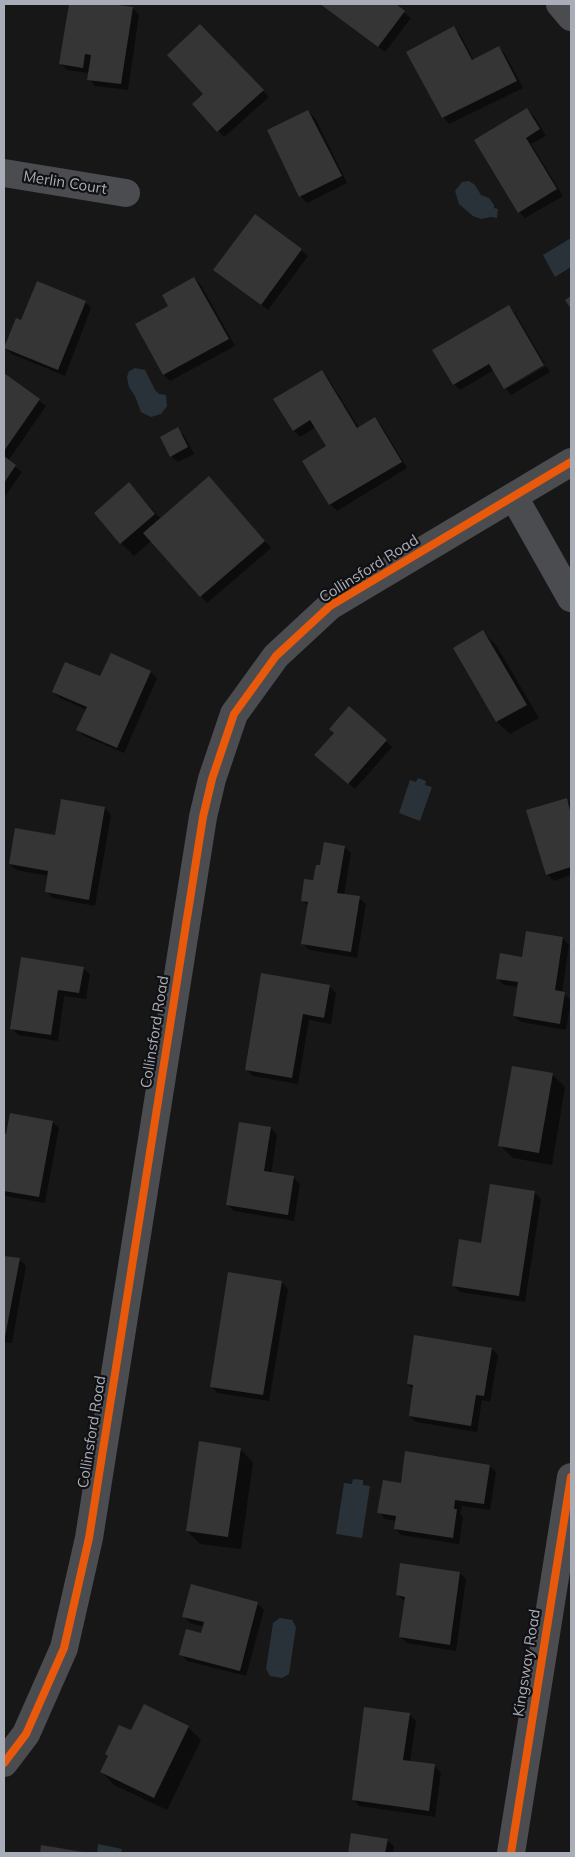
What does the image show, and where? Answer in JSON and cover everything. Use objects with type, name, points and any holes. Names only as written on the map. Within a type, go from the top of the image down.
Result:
[{"type":"street","points":[[560,4],[571,17]]},
{"type":"street","name":"Merlin Court","points":[[4,173],[126,193]]},
{"type":"street","name":"Collinsford Road","points":[[4,1763],[26,1734],[64,1648],[89,1538],[203,817],[212,779],[234,714],[276,656],[330,606],[571,462]]},
{"type":"street","points":[[514,497],[571,598]]},
{"type":"street","name":"Kingsway Road","points":[[511,1853],[571,1477]]},
{"type":"shaded area","points":[[469,181],[475,185],[481,195],[489,198],[494,208],[498,209],[497,218],[481,219],[473,216],[459,204],[455,191],[462,182]]},
{"type":"shaded area","points":[[571,238],[571,267],[555,277],[543,255]]},
{"type":"shaded area","points":[[135,368],[145,370],[155,390],[159,394],[166,395],[167,406],[161,414],[151,417],[141,412],[135,396],[129,387],[127,377],[129,371]]},
{"type":"shaded area","points":[[418,778],[426,781],[425,785],[432,787],[420,821],[399,813],[410,780],[416,782]]},
{"type":"shaded area","points":[[353,1479],[363,1480],[363,1485],[370,1486],[362,1538],[336,1534],[344,1483],[352,1484]]},
{"type":"shaded area","points":[[280,1618],[292,1620],[296,1627],[289,1674],[282,1678],[270,1676],[266,1669],[273,1623]]},
{"type":"shaded area","points":[[98,1844],[122,1849],[121,1853],[97,1853]]},
{"type":"building","points":[[69,4],[111,4],[133,7],[121,84],[87,80],[91,55],[85,54],[83,68],[59,64]]},
{"type":"building","points":[[320,4],[396,4],[405,11],[378,47]]},
{"type":"building","points":[[200,24],[264,90],[217,132],[192,104],[203,94],[167,55]]},
{"type":"building","points":[[454,26],[472,60],[499,46],[517,81],[442,118],[406,52]]},
{"type":"building","points":[[527,108],[540,129],[526,138],[557,189],[518,213],[474,140]]},
{"type":"building","points":[[308,110],[342,176],[299,197],[267,130]]},
{"type":"building","points":[[255,214],[302,249],[261,305],[213,270]]},
{"type":"building","points":[[194,277],[229,339],[163,375],[135,324],[168,306],[162,295]]},
{"type":"building","points":[[37,281],[86,301],[58,370],[4,348],[16,318],[21,320]]},
{"type":"building","points":[[571,296],[571,309],[565,300]]},
{"type":"building","points":[[509,305],[544,365],[504,389],[489,364],[453,385],[432,350]]},
{"type":"building","points":[[322,370],[357,428],[375,417],[402,462],[329,505],[302,461],[326,446],[310,420],[293,431],[273,399]]},
{"type":"building","points":[[4,373],[40,399],[4,451]]},
{"type":"building","points":[[178,427],[188,447],[170,457],[160,437]]},
{"type":"building","points":[[4,456],[16,465],[4,483]]},
{"type":"building","points":[[209,476],[265,541],[200,597],[143,533]]},
{"type":"building","points":[[129,482],[155,514],[120,544],[94,513]]},
{"type":"building","points":[[483,630],[527,705],[496,722],[453,648]]},
{"type":"building","points":[[111,653],[151,671],[117,748],[76,730],[87,707],[52,692],[65,662],[100,676]]},
{"type":"building","points":[[349,706],[387,740],[348,784],[314,755],[334,733],[329,729]]},
{"type":"building","points":[[567,798],[571,814],[571,867],[546,875],[526,810]]},
{"type":"building","points":[[61,799],[105,807],[89,900],[45,892],[48,871],[9,864],[15,828],[55,835]]},
{"type":"building","points":[[324,842],[345,846],[337,893],[360,896],[351,952],[301,944],[308,902],[301,901],[304,879],[313,880],[316,865],[320,865]]},
{"type":"building","points":[[526,931],[563,937],[555,990],[565,992],[560,1024],[513,1016],[518,982],[496,979],[500,953],[522,957]]},
{"type":"building","points":[[21,957],[84,967],[79,993],[58,990],[51,1035],[10,1029]]},
{"type":"building","points":[[261,973],[330,985],[324,1018],[303,1014],[292,1078],[245,1070]]},
{"type":"building","points":[[512,1066],[553,1073],[539,1153],[498,1146]]},
{"type":"building","points":[[10,1113],[53,1121],[39,1197],[4,1191],[4,1134],[6,1134]]},
{"type":"building","points":[[239,1122],[271,1127],[264,1171],[294,1176],[288,1215],[226,1205]]},
{"type":"building","points":[[490,1184],[535,1191],[519,1296],[452,1286],[459,1239],[481,1243]]},
{"type":"building","points":[[4,1256],[20,1258],[5,1337],[4,1337]]},
{"type":"building","points":[[228,1272],[282,1281],[263,1395],[210,1387]]},
{"type":"building","points":[[414,1335],[492,1348],[484,1396],[476,1395],[471,1426],[409,1416],[413,1385],[407,1384]]},
{"type":"building","points":[[199,1441],[241,1448],[228,1537],[186,1531]]},
{"type":"building","points":[[405,1451],[490,1465],[484,1504],[455,1500],[454,1509],[457,1509],[453,1538],[394,1529],[396,1516],[377,1513],[383,1480],[401,1483]]},
{"type":"building","points":[[400,1563],[460,1572],[450,1645],[399,1637],[405,1597],[396,1595]]},
{"type":"building","points":[[191,1584],[258,1602],[240,1671],[179,1655],[186,1629],[201,1633],[204,1622],[182,1617]]},
{"type":"building","points":[[144,1704],[189,1726],[154,1798],[100,1772],[108,1756],[105,1754],[119,1725],[131,1730]]},
{"type":"building","points":[[364,1707],[410,1713],[403,1760],[435,1764],[429,1811],[352,1800]]},
{"type":"building","points":[[351,1833],[388,1839],[385,1853],[348,1853]]},
{"type":"building","points":[[41,1845],[83,1852],[83,1853],[40,1853]]},
{"type":"cycle path","points":[[4,1763],[26,1734],[64,1648],[89,1538],[203,817],[212,779],[234,714],[276,656],[330,606],[571,462]]},
{"type":"cycle path","points":[[511,1853],[571,1477]]}]
